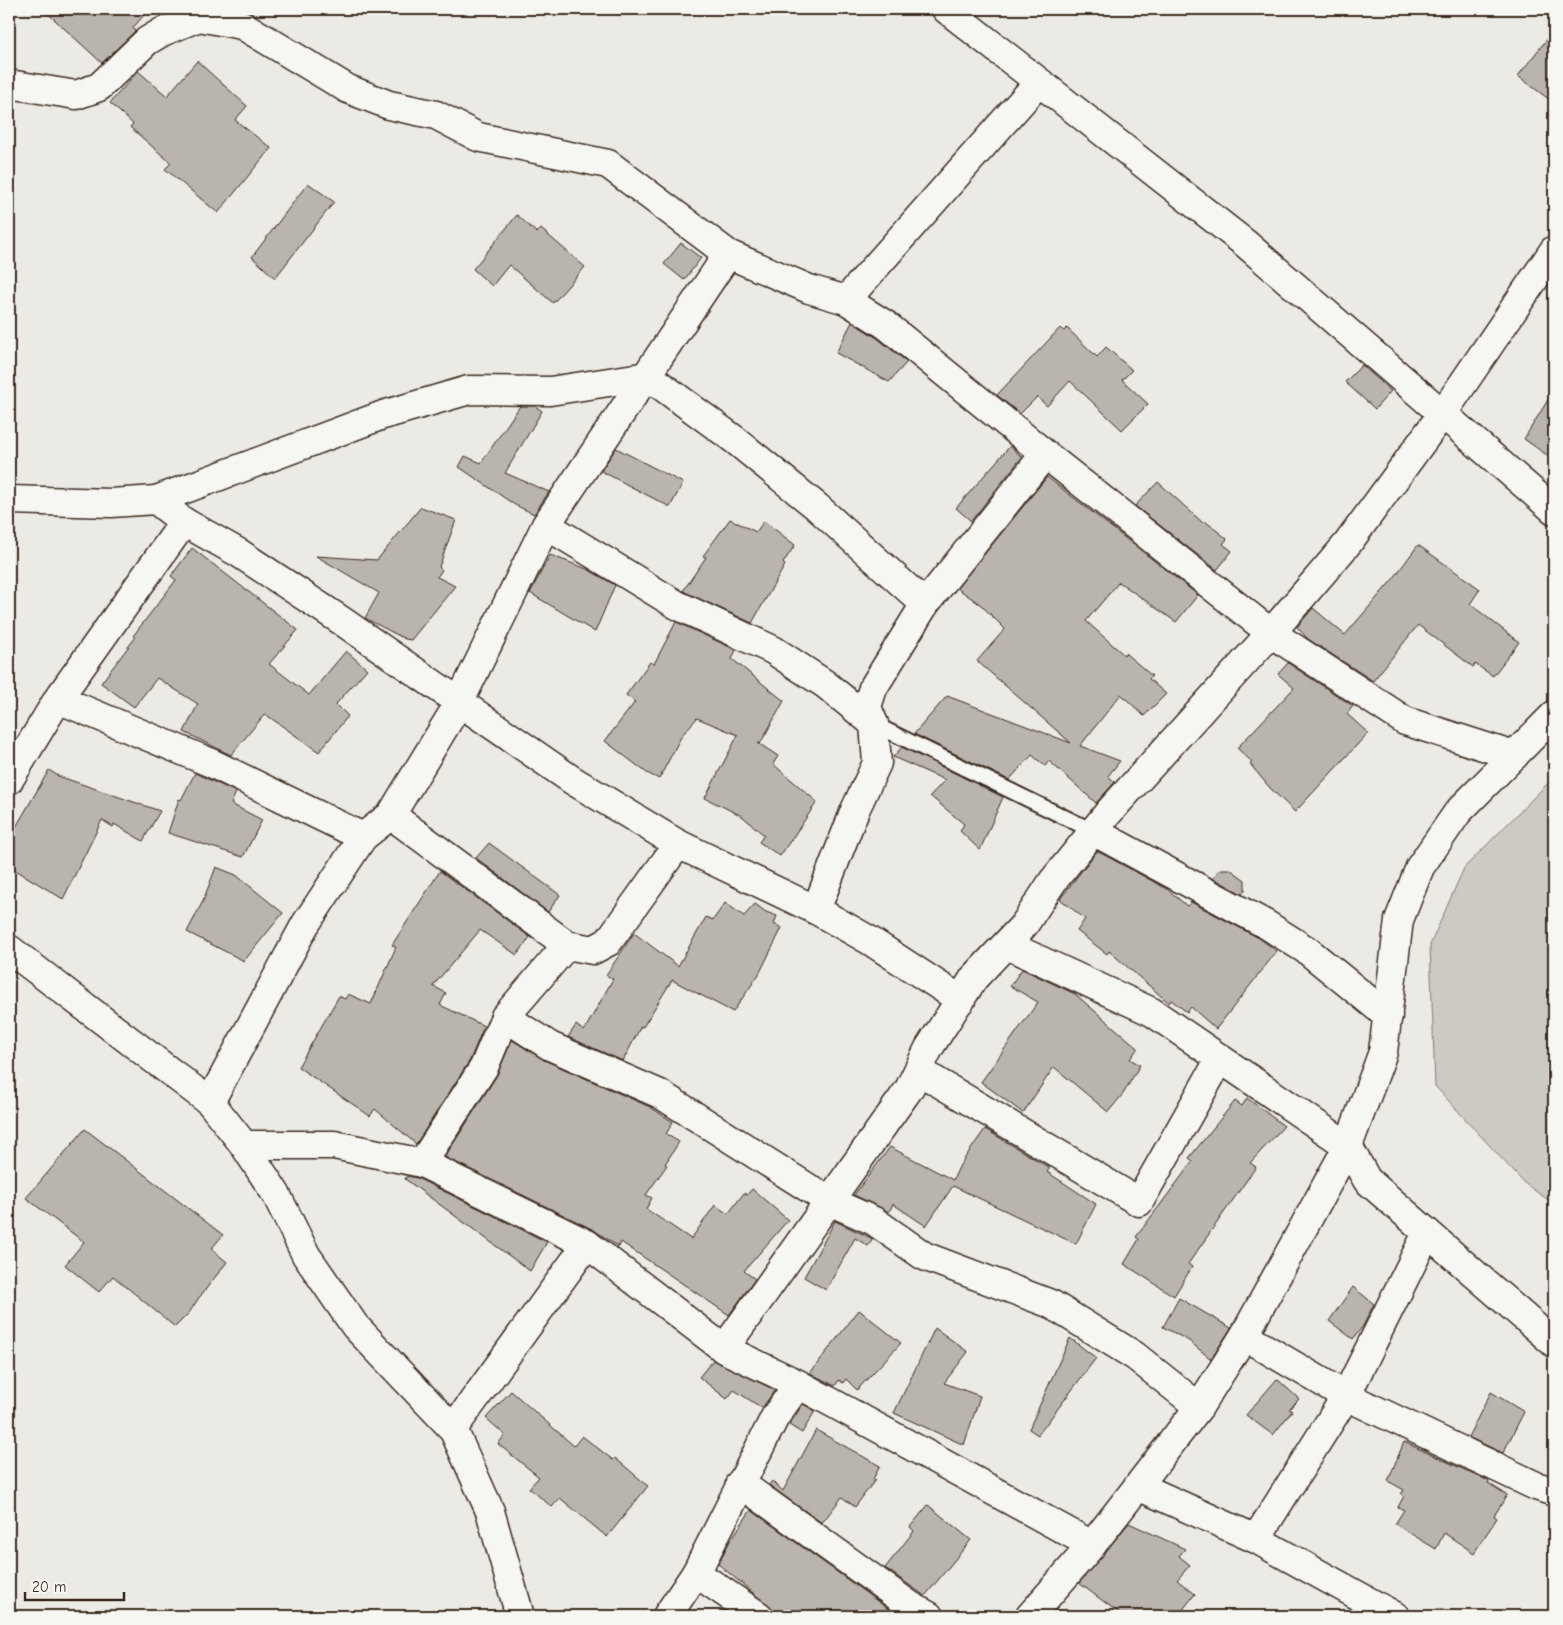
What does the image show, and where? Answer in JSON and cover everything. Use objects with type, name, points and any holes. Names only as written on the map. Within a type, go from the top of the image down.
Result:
[{"type":"street","points":[[946,9],[1246,244],[1554,510]]},
{"type":"street","points":[[9,84],[76,95],[99,87],[147,41],[162,32],[199,17],[242,25],[348,89],[388,105],[436,115],[478,137],[608,164],[728,254],[809,289],[846,300],[886,325],[1271,633],[1405,721],[1514,756]]},
{"type":"street","points":[[846,300],[1039,82]]},
{"type":"street","points":[[724,1349],[909,1089],[929,1048],[974,978],[1007,945],[1093,831],[1271,633],[1348,543],[1443,413],[1554,250]]},
{"type":"street","points":[[210,1102],[305,925],[363,837],[390,815],[460,703],[546,524],[648,376],[728,254]]},
{"type":"street","points":[[9,500],[111,503],[156,500],[383,415],[468,390],[550,391],[648,376],[735,440],[816,506],[925,604]]},
{"type":"street","points":[[816,910],[855,810],[877,763],[874,724],[867,707],[873,688],[925,604],[1045,454]]},
{"type":"street","points":[[156,500],[184,522],[255,564],[572,780],[678,844],[816,910],[869,940],[961,1000]]},
{"type":"street","points":[[9,780],[58,699],[184,522]]},
{"type":"street","points":[[546,524],[677,605],[774,650],[825,684],[874,724]]},
{"type":"street","points":[[58,699],[209,762],[363,837]]},
{"type":"street","points":[[1030,1616],[1092,1545],[1138,1486],[1199,1406],[1244,1336],[1348,1146],[1383,1052],[1399,920],[1420,867],[1458,812],[1554,715]]},
{"type":"street","points":[[390,815],[567,946],[593,950],[608,942],[678,844]]},
{"type":"street","points":[[1093,831],[1267,925],[1308,951],[1388,1016]]},
{"type":"street","points":[[1007,945],[1152,1012],[1348,1146],[1367,1180],[1554,1343]]},
{"type":"street","points":[[422,1163],[484,1067],[505,1017],[567,946]]},
{"type":"street","points":[[9,949],[210,1102],[244,1145],[276,1194],[306,1255],[355,1326],[453,1429],[490,1511],[520,1616]]},
{"type":"street","points":[[505,1017],[550,1046],[660,1094],[829,1201],[874,1221],[924,1256],[1051,1304],[1135,1356],[1199,1406]]},
{"type":"street","points":[[919,1071],[1139,1202],[1220,1058]]},
{"type":"street","points":[[244,1145],[334,1145],[422,1163],[587,1244],[724,1349],[798,1384],[1092,1545]]},
{"type":"street","points":[[1256,1538],[1346,1396],[1427,1232]]},
{"type":"street","points":[[453,1429],[587,1244]]},
{"type":"street","points":[[1244,1336],[1346,1396],[1536,1486],[1554,1492]]},
{"type":"street","points":[[667,1616],[696,1573],[775,1417],[798,1384]]},
{"type":"street","points":[[740,1483],[911,1606],[929,1616]]},
{"type":"street","points":[[1138,1486],[1256,1538],[1395,1616]]},
{"type":"street","points":[[696,1573],[759,1616]]},
{"type":"lane","points":[[874,724],[1093,831]]},
{"type":"shaded area","points":[[1554,777],[1554,1204],[1524,1183],[1435,1086],[1430,945],[1464,868]]},
{"type":"building","points":[[43,9],[149,9],[133,28],[135,31],[102,63]]},
{"type":"building","points":[[1554,30],[1554,103],[1518,76]]},
{"type":"building","points":[[197,61],[247,106],[235,120],[271,148],[218,213],[165,169],[171,163],[130,127],[133,124],[110,103],[138,71],[167,96]]},
{"type":"building","points":[[308,183],[334,202],[275,278],[252,257]]},
{"type":"building","points":[[517,215],[537,233],[541,229],[585,267],[553,303],[509,265],[492,286],[473,269]]},
{"type":"building","points":[[681,243],[701,258],[684,280],[664,264]]},
{"type":"building","points":[[852,322],[877,338],[907,362],[889,382],[836,353]]},
{"type":"building","points":[[1060,328],[1064,331],[1067,328],[1097,357],[1106,347],[1132,370],[1122,380],[1148,404],[1122,430],[1070,381],[1047,406],[1037,397],[1020,414],[997,395]]},
{"type":"building","points":[[1362,365],[1391,391],[1375,409],[1345,382]]},
{"type":"building","points":[[1554,390],[1554,460],[1524,439]]},
{"type":"building","points":[[520,406],[535,406],[542,411],[505,473],[549,492],[534,514],[515,505],[459,467],[465,456],[481,463]]},
{"type":"building","points":[[1010,446],[1022,457],[971,521],[956,508]]},
{"type":"building","points":[[616,448],[683,483],[670,507],[601,471]]},
{"type":"building","points":[[1047,477],[1198,595],[1176,622],[1119,582],[1086,621],[1124,655],[1125,653],[1152,676],[1149,679],[1166,694],[1144,716],[1121,694],[1080,746],[1120,761],[1108,776],[1115,782],[1096,803],[1049,761],[1045,766],[1032,755],[1009,780],[914,734],[947,696],[1071,743],[977,661],[1005,629],[981,605],[957,588]]},
{"type":"building","points":[[1158,482],[1203,523],[1205,521],[1227,539],[1223,544],[1232,551],[1217,570],[1135,506]]},
{"type":"building","points":[[421,507],[456,520],[439,567],[442,570],[437,577],[455,586],[411,640],[405,639],[365,618],[379,593],[316,556],[377,560]]},
{"type":"building","points":[[730,519],[756,532],[764,521],[795,545],[783,563],[785,565],[752,623],[683,591],[706,557],[703,556]]},
{"type":"building","points":[[1418,545],[1480,589],[1470,604],[1519,642],[1493,676],[1475,664],[1473,667],[1418,625],[1373,681],[1308,639],[1297,627],[1313,608],[1345,635],[1393,579]]},
{"type":"building","points":[[192,548],[298,630],[269,664],[309,695],[346,651],[367,669],[336,704],[348,716],[319,752],[265,714],[231,755],[184,732],[198,704],[157,678],[134,707],[101,683],[135,638],[133,636],[176,580],[171,576]]},
{"type":"building","points":[[550,555],[587,569],[615,585],[595,632],[530,593]]},
{"type":"building","points":[[676,622],[736,650],[732,659],[784,701],[760,744],[758,743],[778,756],[773,764],[817,802],[780,856],[759,842],[764,835],[742,816],[705,798],[738,735],[697,718],[682,735],[659,779],[647,773],[605,741],[635,702],[626,695],[650,662],[654,664]]},
{"type":"building","points":[[1288,663],[1353,706],[1347,714],[1368,733],[1295,812],[1270,788],[1250,764],[1252,762],[1237,748],[1294,688],[1278,674]]},
{"type":"building","points":[[902,747],[1003,797],[980,850],[960,831],[964,824],[930,796],[945,780],[893,757]]},
{"type":"building","points":[[49,770],[58,776],[160,811],[143,841],[114,824],[113,827],[102,820],[63,899],[9,866],[9,839]]},
{"type":"building","points":[[195,773],[236,792],[231,804],[262,820],[243,857],[168,833],[179,799],[181,800]]},
{"type":"building","points":[[489,843],[560,895],[548,912],[476,858]]},
{"type":"building","points":[[1097,851],[1167,889],[1187,906],[1191,902],[1259,938],[1277,951],[1216,1029],[1191,1007],[1187,1012],[1171,1000],[1169,1003],[1109,951],[1107,954],[1077,931],[1085,919],[1060,899]]},
{"type":"building","points":[[216,867],[236,875],[283,913],[244,961],[187,932],[203,901]]},
{"type":"building","points":[[1220,869],[1230,869],[1245,880],[1245,890],[1242,894],[1213,878]]},
{"type":"building","points":[[440,871],[530,937],[517,955],[480,930],[433,986],[446,993],[440,1005],[484,1026],[470,1060],[416,1144],[375,1109],[370,1116],[298,1067],[339,996],[345,999],[348,994],[371,1004],[396,947],[392,945]]},
{"type":"building","points":[[725,903],[744,916],[755,904],[766,912],[777,916],[774,924],[782,928],[759,974],[733,1012],[672,980],[643,1027],[641,1026],[623,1061],[568,1037],[576,1025],[584,1031],[613,979],[606,975],[634,933],[678,966],[706,917],[713,920]]},
{"type":"building","points":[[1022,969],[1075,994],[1138,1048],[1130,1059],[1140,1065],[1123,1094],[1108,1112],[1054,1067],[1023,1113],[981,1082],[1038,1002],[1010,986]]},
{"type":"building","points":[[512,1040],[544,1060],[650,1107],[673,1122],[666,1134],[679,1142],[665,1164],[667,1165],[646,1195],[652,1198],[646,1209],[691,1239],[715,1205],[728,1214],[744,1193],[747,1195],[752,1189],[788,1220],[744,1271],[755,1279],[729,1315],[621,1242],[619,1247],[594,1230],[445,1157],[497,1075]]},
{"type":"building","points":[[1247,1098],[1284,1126],[1250,1163],[1256,1167],[1188,1264],[1192,1267],[1174,1296],[1124,1264],[1139,1239],[1136,1237],[1193,1161],[1189,1158],[1235,1101],[1242,1106]]},
{"type":"building","points":[[85,1129],[223,1235],[211,1249],[227,1262],[189,1313],[175,1327],[113,1276],[99,1292],[65,1265],[84,1242],[26,1198]]},
{"type":"building","points":[[985,1129],[1050,1168],[1047,1172],[1096,1204],[1076,1244],[953,1186],[926,1226],[893,1204],[889,1212],[854,1195],[890,1147],[953,1180],[960,1165]]},
{"type":"building","points":[[407,1176],[417,1178],[547,1242],[530,1271],[405,1179]]},
{"type":"building","points":[[835,1221],[873,1239],[868,1246],[855,1238],[826,1290],[804,1277]]},
{"type":"building","points":[[1353,1287],[1374,1304],[1363,1326],[1353,1339],[1329,1321]]},
{"type":"building","points":[[1179,1298],[1231,1328],[1211,1359],[1189,1341],[1163,1327]]},
{"type":"building","points":[[859,1310],[901,1343],[857,1390],[846,1379],[843,1383],[839,1380],[835,1386],[810,1373]]},
{"type":"building","points":[[935,1328],[968,1352],[944,1383],[980,1396],[964,1445],[894,1413]]},
{"type":"building","points":[[1070,1338],[1096,1358],[1038,1435],[1029,1429]]},
{"type":"building","points":[[713,1360],[775,1390],[762,1408],[734,1390],[727,1399],[699,1377]]},
{"type":"building","points":[[1277,1379],[1299,1399],[1289,1409],[1292,1411],[1273,1435],[1246,1415]]},
{"type":"building","points":[[511,1391],[574,1446],[582,1436],[613,1460],[615,1458],[648,1486],[607,1537],[560,1498],[552,1507],[529,1488],[539,1477],[498,1444],[505,1435],[486,1418]]},
{"type":"building","points":[[1491,1392],[1524,1412],[1503,1453],[1468,1437]]},
{"type":"building","points":[[803,1404],[815,1411],[802,1433],[789,1425]]},
{"type":"building","points":[[816,1430],[880,1466],[873,1479],[875,1480],[855,1507],[842,1497],[822,1523],[769,1485],[772,1481],[783,1491]]},
{"type":"building","points":[[1404,1442],[1489,1481],[1488,1483],[1507,1495],[1494,1516],[1497,1518],[1474,1553],[1444,1533],[1436,1549],[1395,1524],[1404,1510],[1398,1507],[1404,1496],[1401,1494],[1404,1490],[1388,1481]]},
{"type":"building","points":[[928,1505],[971,1540],[925,1596],[885,1568],[914,1531],[910,1527]]},
{"type":"building","points":[[751,1510],[898,1616],[781,1616],[718,1564],[730,1541]]},
{"type":"building","points":[[1129,1523],[1185,1549],[1179,1556],[1190,1565],[1177,1580],[1195,1594],[1178,1616],[1123,1616],[1079,1583]]}]
